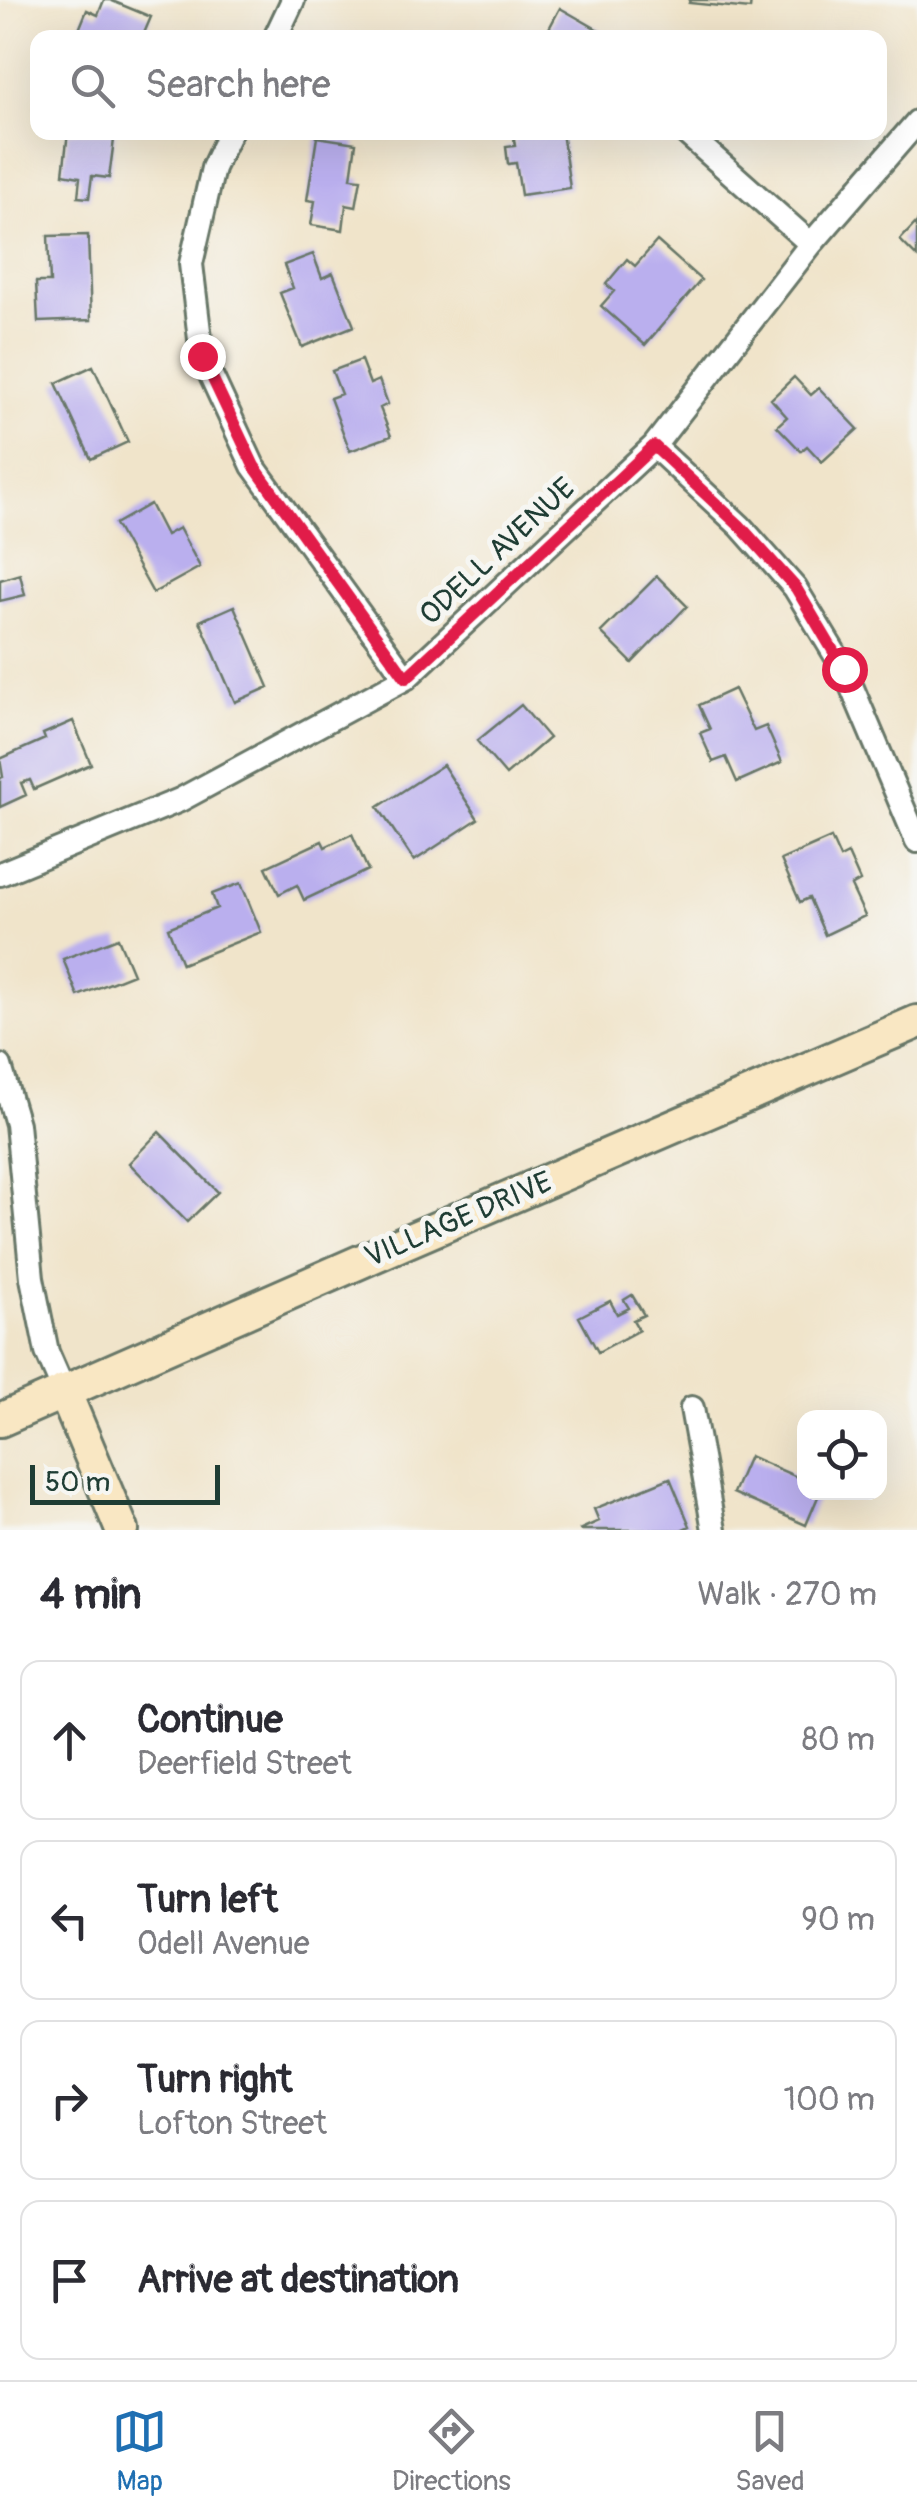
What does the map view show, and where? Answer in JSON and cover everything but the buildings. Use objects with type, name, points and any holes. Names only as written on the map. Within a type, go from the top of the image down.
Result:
[{"type":"main road","name":"VILLAGE DRIVE","points":[[0,1420],[402,1242],[917,1022]]},
{"type":"main road","points":[[64,1391],[122,1530]]},
{"type":"street","points":[[280,30],[293,0]]},
{"type":"street","name":"ODELL AVENUE","points":[[0,874],[180,800],[406,678],[654,446],[811,244],[917,122]]},
{"type":"street","points":[[226,140],[213,168],[191,264],[202,356],[254,466],[406,678]]},
{"type":"street","points":[[694,140],[811,244]]},
{"type":"street","points":[[654,446],[740,526],[796,588],[844,669],[917,841]]},
{"type":"street","points":[[0,1066],[17,1124],[32,1278],[47,1352],[64,1391]]},
{"type":"street","points":[[692,1408],[714,1530]]},
{"type":"route","points":[[202,356],[254,466],[406,678],[654,446],[740,526],[796,588],[844,669]]}]
